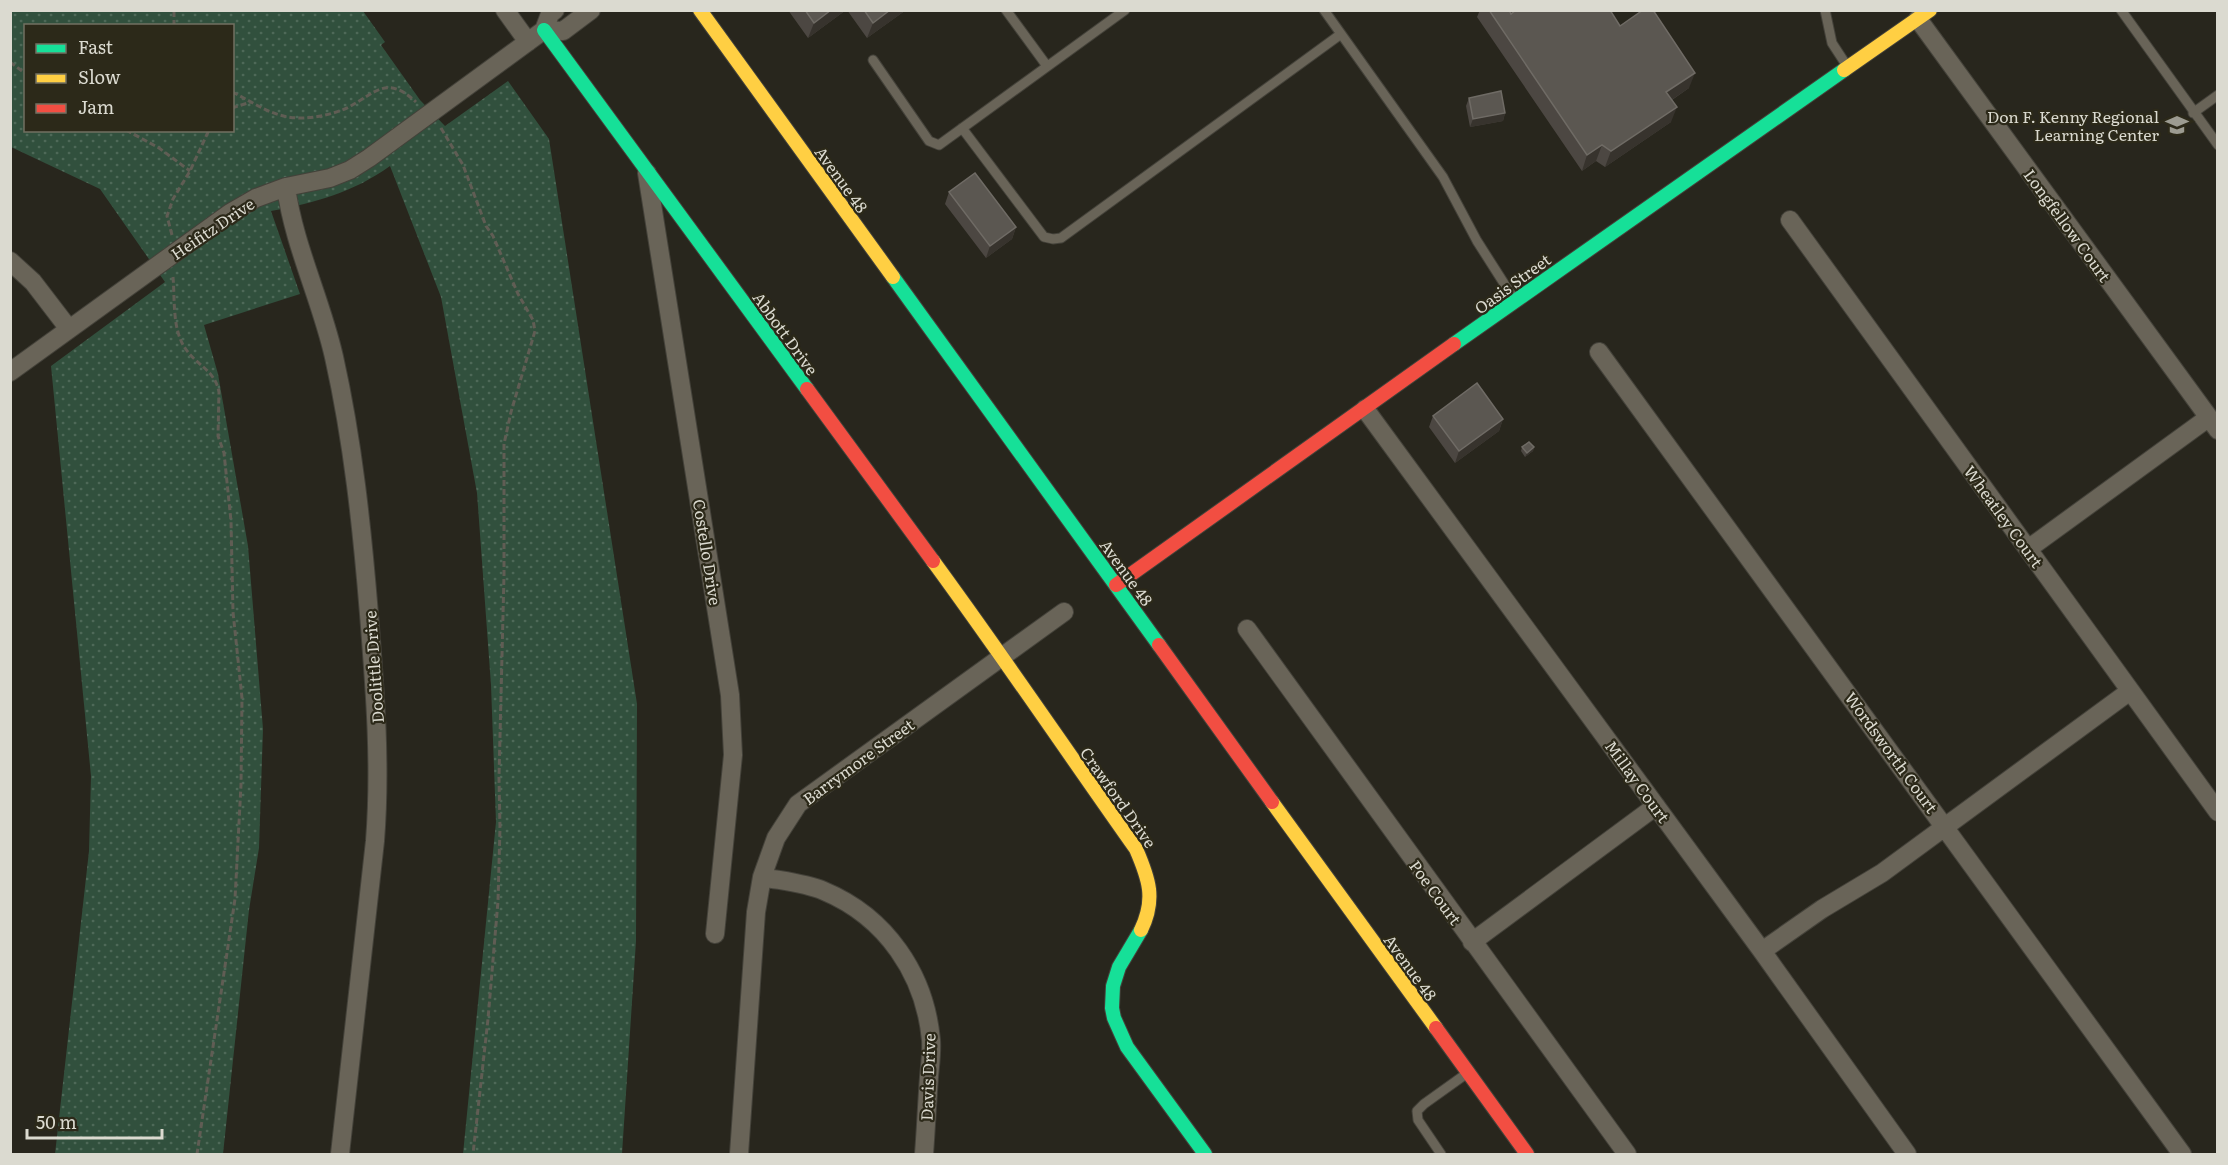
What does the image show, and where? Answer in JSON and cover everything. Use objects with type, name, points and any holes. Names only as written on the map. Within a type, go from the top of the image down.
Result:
[{"type":"street","points":[[505,10],[528,42]]},
{"type":"street","name":"Heifitz Drive","points":[[10,372],[230,213],[256,198],[286,187],[330,178],[350,170],[544,30],[550,14],[555,10]]},
{"type":"street","name":"Heifitz Drive","points":[[544,30],[563,31],[591,10]]},
{"type":"street","name":"Avenue 48","points":[[700,10],[1527,1155]]},
{"type":"street","name":"Oasis Street","points":[[1116,585],[1924,15]]},
{"type":"street","name":"Longfellow Court","points":[[1924,15],[2213,424]]},
{"type":"street","name":"Abbott Drive","points":[[544,30],[1001,656]]},
{"type":"street","name":"Costello Drive","points":[[647,171],[730,695],[734,755],[716,934]]},
{"type":"street","name":"Doolittle Drive","points":[[286,187],[290,216],[328,332],[357,483],[378,724],[375,841],[340,1155]]},
{"type":"street","name":"Wheatley Court","points":[[1790,220],[2217,812]]},
{"type":"street","points":[[10,261],[33,282],[69,329]]},
{"type":"street","name":"Wordsworth Court","points":[[1599,352],[2182,1155]]},
{"type":"street","name":"Millay Court","points":[[1365,409],[1762,951],[1907,1155]]},
{"type":"street","points":[[2028,549],[2213,424]]},
{"type":"street","name":"Barrymore Street","points":[[739,1155],[756,912],[762,877],[776,838],[798,804],[1064,612]]},
{"type":"street","name":"Poe Court","points":[[1247,629],[1627,1155]]},
{"type":"street","name":"Crawford Drive","points":[[1001,656],[1147,867],[1151,883],[1148,917],[1120,966],[1113,987],[1112,1009],[1117,1028],[1127,1047],[1205,1155]]},
{"type":"street","points":[[1762,951],[1822,909],[1882,873],[2130,691]]},
{"type":"street","points":[[1472,942],[1656,806]]},
{"type":"street","name":"Davis Drive","points":[[762,877],[825,891],[854,907],[891,939],[909,964],[921,992],[931,1043],[924,1155]]},
{"type":"lane","points":[[1006,10],[1047,66]]},
{"type":"lane","points":[[873,60],[929,141],[939,145],[1125,10]]},
{"type":"lane","points":[[1324,10],[1443,177],[1477,241],[1516,301]]},
{"type":"lane","points":[[1825,10],[1833,43],[1848,68]]},
{"type":"lane","points":[[2121,10],[2217,145]]},
{"type":"lane","points":[[962,128],[1044,237],[1053,239],[1061,237],[1341,34]]},
{"type":"lane","points":[[2193,113],[2217,95]]},
{"type":"lane","points":[[1441,1155],[1418,1120],[1418,1111],[1424,1104],[1468,1073]]},
{"type":"path","points":[[10,62],[24,72]]},
{"type":"path","points":[[234,93],[272,114],[309,118],[336,112],[381,87],[389,87],[406,93],[447,136],[463,165],[486,226],[494,236],[518,294],[533,320],[535,331],[504,444],[504,575],[499,777],[501,828],[498,902],[473,1155]]},
{"type":"path","points":[[234,107],[252,102]]},
{"type":"path","points":[[130,132],[159,148],[190,171]]},
{"type":"path","points":[[197,1155],[235,899],[241,785],[242,698],[233,612],[231,521],[224,453],[218,436],[219,392],[208,369],[189,353],[180,339],[177,327],[172,232],[167,216],[173,199],[190,171],[208,132]]},
{"type":"green space","points":[[10,11],[363,11],[385,42],[381,45],[420,100],[445,126],[508,81],[549,139],[637,704],[636,941],[622,1154],[463,1154],[496,822],[491,685],[477,493],[441,297],[390,166],[348,190],[271,211],[300,294],[204,325],[218,374],[248,546],[263,729],[259,848],[249,910],[223,1154],[55,1154],[89,851],[91,776],[51,366],[165,282],[100,189],[11,147]]},
{"type":"building","points":[[805,10],[831,10],[814,23]]},
{"type":"building","points":[[864,10],[890,10],[873,23]]},
{"type":"building","points":[[1489,10],[1509,10],[1511,14],[1516,10],[1610,10],[1620,26],[1643,10],[1653,10],[1695,73],[1666,92],[1677,107],[1611,151],[1602,145],[1587,155]]},
{"type":"building","points":[[1501,91],[1505,113],[1473,119],[1469,98]]},
{"type":"building","points":[[975,173],[1016,227],[990,246],[949,192]]},
{"type":"building","points":[[1477,383],[1503,419],[1459,451],[1433,416]]},
{"type":"building","points":[[1529,442],[1534,447],[1527,453],[1522,447]]},
{"type":"traffic: fast","points":[[544,30],[807,389]]},
{"type":"traffic: fast","points":[[1454,344],[1844,70]]},
{"type":"traffic: fast","points":[[893,277],[1159,645]]},
{"type":"traffic: fast","points":[[1141,930],[1119,967],[1113,986],[1114,1018],[1127,1047],[1205,1154]]},
{"type":"traffic: slow","points":[[700,10],[893,277]]},
{"type":"traffic: slow","points":[[1844,70],[1930,10]]},
{"type":"traffic: slow","points":[[933,561],[1136,849],[1149,889],[1146,919],[1141,930]]},
{"type":"traffic: slow","points":[[1272,802],[1436,1028]]},
{"type":"traffic: jam","points":[[1116,585],[1454,344]]},
{"type":"traffic: jam","points":[[807,389],[933,561]]},
{"type":"traffic: jam","points":[[1159,645],[1272,802]]},
{"type":"traffic: jam","points":[[1436,1028],[1527,1154]]},
{"type":"place","name":"Don F. Kenny Regional Learning Center","points":[[2177,125]]}]
